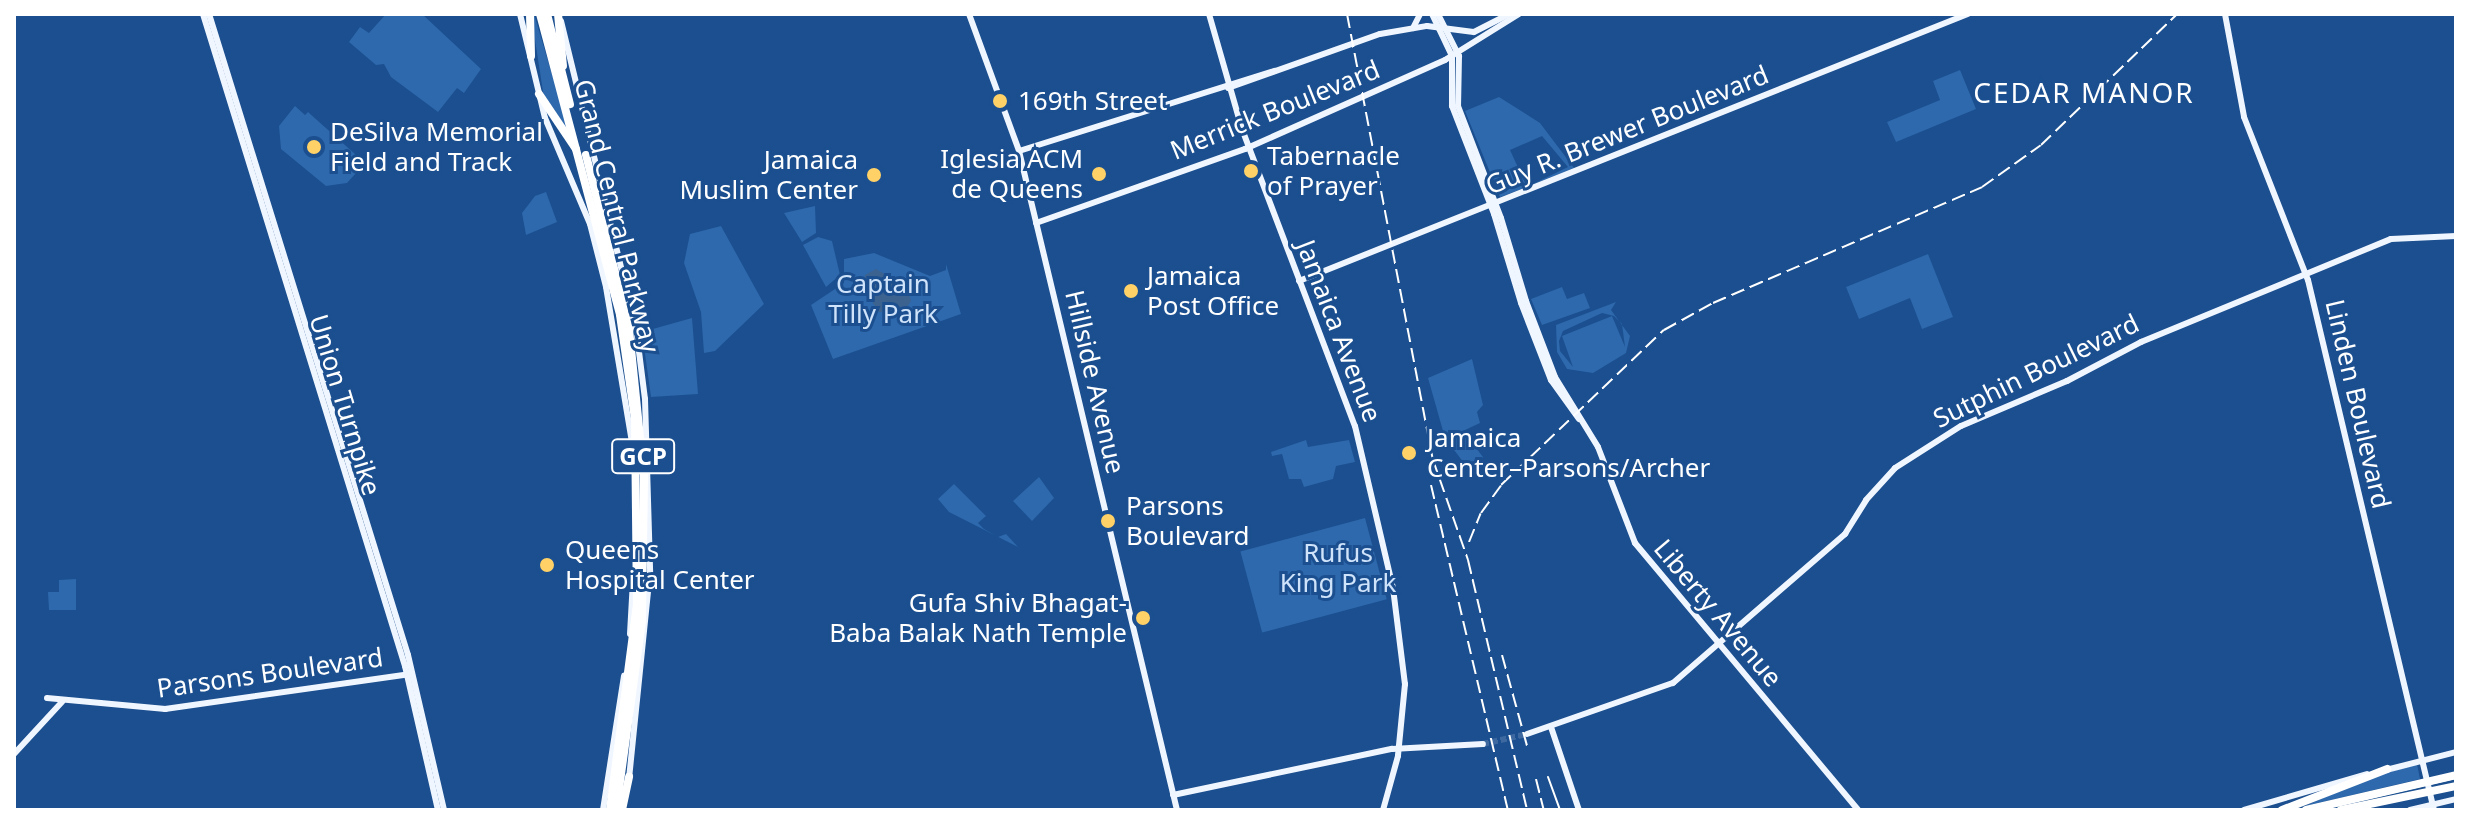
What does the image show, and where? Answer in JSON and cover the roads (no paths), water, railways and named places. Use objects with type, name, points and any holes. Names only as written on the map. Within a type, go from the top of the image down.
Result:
[{"type":"highway","points":[[530,14],[531,56]]},
{"type":"highway","name":"Grand Central Parkway","points":[[540,14],[584,167],[622,326],[639,481],[636,620],[610,810]]},
{"type":"highway","name":"Grand Central Parkway","points":[[547,14],[627,317],[642,433],[642,612],[616,810]]},
{"type":"highway","points":[[559,14],[565,82]]},
{"type":"highway","points":[[539,94],[584,167]]},
{"type":"highway","points":[[2282,810],[2387,769]]},
{"type":"highway","points":[[2306,810],[2456,775]]},
{"type":"highway","points":[[624,810],[629,777]]},
{"type":"highway","points":[[2341,810],[2456,786]]},
{"type":"main road","name":"Union Turnpike","points":[[203,14],[410,674]]},
{"type":"main road","name":"Union Turnpike","points":[[209,14],[410,674],[441,810]]},
{"type":"main road","name":"Grand Central Parkway","points":[[520,14],[550,136],[590,224],[615,325],[631,427],[632,601],[603,810]]},
{"type":"main road","name":"Grand Central Parkway","points":[[559,14],[636,328],[645,399],[650,572],[629,777]]},
{"type":"main road","name":"Hillside Avenue","points":[[969,14],[1019,151],[1177,810]]},
{"type":"main road","name":"Jamaica Avenue","points":[[1209,14],[1227,85],[1355,426],[1396,603],[1405,676],[1399,750],[1383,810]]},
{"type":"main road","points":[[1413,28],[1420,14]]},
{"type":"main road","name":"Liberty Avenue","points":[[1432,14],[1455,54]]},
{"type":"main road","name":"Liberty Avenue","points":[[1438,14],[1447,29],[1455,54],[1458,106],[1553,371],[1598,447],[1638,550],[1858,810]]},
{"type":"main road","points":[[1019,151],[1278,71],[1380,34],[1413,28],[1476,31],[1509,14]]},
{"type":"main road","name":"Merrick Boulevard","points":[[1036,223],[1249,147],[1455,54],[1519,14]]},
{"type":"main road","name":"Guy R. Brewer Boulevard","points":[[1299,281],[1968,14]]},
{"type":"main road","name":"Linden Boulevard","points":[[2225,14],[2244,117],[2306,274],[2433,804]]},
{"type":"main road","points":[[1227,85],[1253,82],[1278,71]]},
{"type":"main road","name":"Sutphin Boulevard","points":[[1527,734],[1673,683],[1845,534],[1882,481],[1961,426],[2067,381],[2134,345],[2394,237],[2456,236]]},
{"type":"main road","name":"Parsons Boulevard","points":[[47,698],[62,702],[173,709],[410,674]]},
{"type":"main road","name":"Parsons Boulevard","points":[[47,698],[84,703]]},
{"type":"main road","points":[[42,720],[47,698]]},
{"type":"main road","points":[[14,754],[42,720],[62,702]]},
{"type":"main road","points":[[1551,727],[1579,810]]},
{"type":"main road","points":[[1173,795],[1399,750],[1483,744]]},
{"type":"main road","points":[[2244,810],[2456,752]]},
{"type":"main road","points":[[2410,810],[2456,799]]},
{"type":"tunnel","points":[[1483,744],[1527,734]]},
{"type":"tram line","points":[[1548,777],[1560,810]]},
{"type":"tram line","points":[[2317,810],[2456,778]]},
{"type":"railway","points":[[1347,14],[1433,460],[1468,560],[1527,810]]},
{"type":"railway","points":[[1469,542],[1481,513],[1501,485],[1664,330],[1713,303],[1982,187],[2041,145],[2177,14]]},
{"type":"railway","points":[[1431,485],[1508,810]]},
{"type":"railway","points":[[1502,655],[1527,746]]},
{"type":"railway","points":[[1536,779],[1544,810]]},
{"type":"place","name":"169th Street","points":[[1000,101]]},
{"type":"place","name":"DeSilva Memorial Field and Track","points":[[314,147]]},
{"type":"place","name":"Tabernacle of Prayer","points":[[1251,171]]},
{"type":"place","name":"Iglesia ACM de Queens","points":[[1099,174]]},
{"type":"place","name":"Jamaica Muslim Center","points":[[874,175]]},
{"type":"place","name":"Jamaica Post Office","points":[[1131,291]]},
{"type":"place","name":"Jamaica Center–Parsons/Archer","points":[[1409,453]]},
{"type":"place","name":"Parsons Boulevard","points":[[1108,521]]},
{"type":"place","name":"Queens Hospital Center","points":[[547,565]]},
{"type":"place","name":"Gufa Shiv Bhagat- Baba Balak Nath Temple","points":[[1143,618]]},
{"type":"district","name":"CEDAR MANOR","points":[[2084,92]]},
{"type":"park label","name":"Captain Tilly Park","points":[[883,299]]},
{"type":"park label","name":"Rufus King Park","points":[[1338,568]]}]
